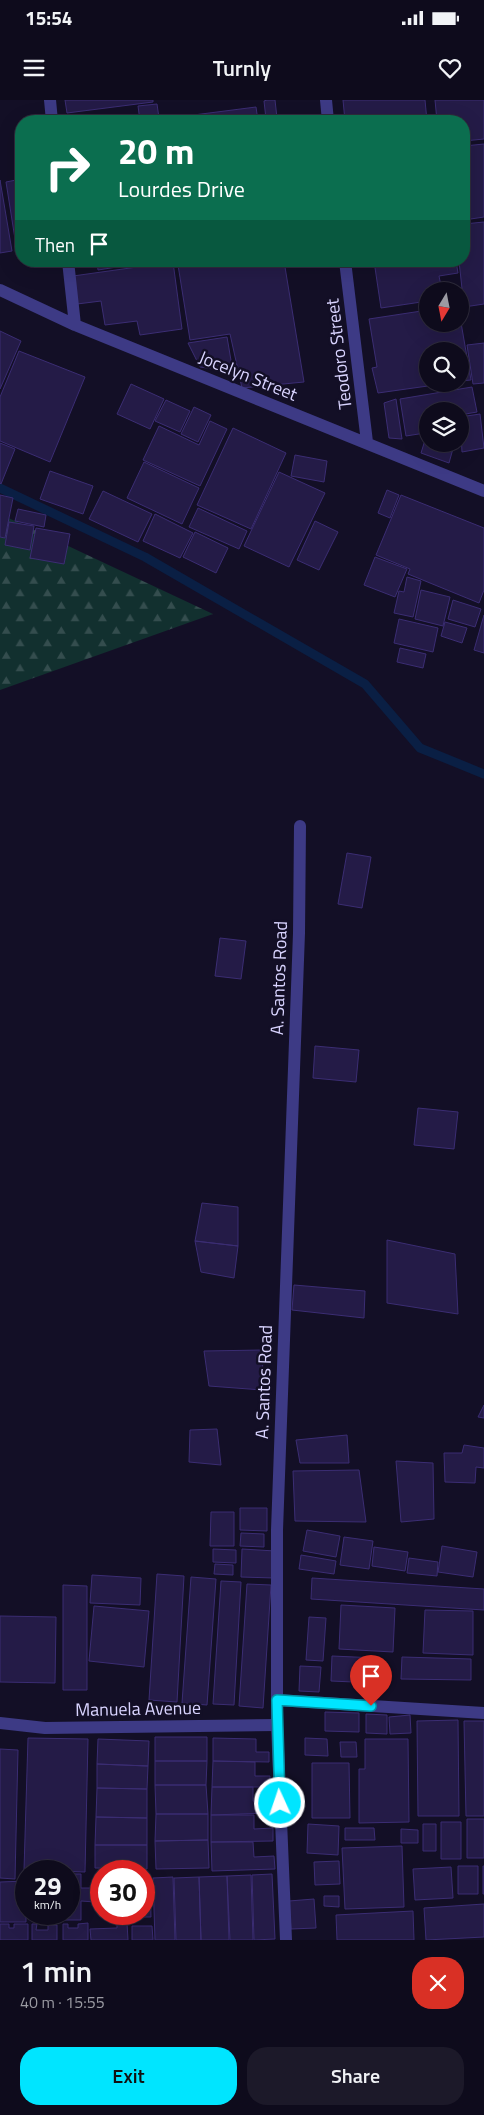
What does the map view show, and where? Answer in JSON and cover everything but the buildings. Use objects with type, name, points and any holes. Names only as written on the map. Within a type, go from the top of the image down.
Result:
[{"type":"street","points":[[50,100],[51,115]]},
{"type":"street","points":[[326,100],[327,115]]},
{"type":"street","points":[[69,267],[76,325]]},
{"type":"street","name":"Teodoro Street","points":[[346,267],[367,442]]},
{"type":"street","name":"Jocelyn Street","points":[[0,290],[76,325],[484,491]]},
{"type":"street","name":"A. Santos Road","points":[[286,1940],[277,1725],[277,1530],[280,1406],[299,933],[300,826]]},
{"type":"street","points":[[277,1700],[484,1713]]},
{"type":"street","name":"Manuela Avenue","points":[[0,1723],[45,1728],[277,1725]]},
{"type":"green space","points":[[0,514],[213,614],[0,690]]},
{"type":"waterway","points":[[0,488],[145,557],[365,684],[420,748],[484,774]]},
{"type":"route","points":[[280,1803],[277,1700],[371,1706]]}]
